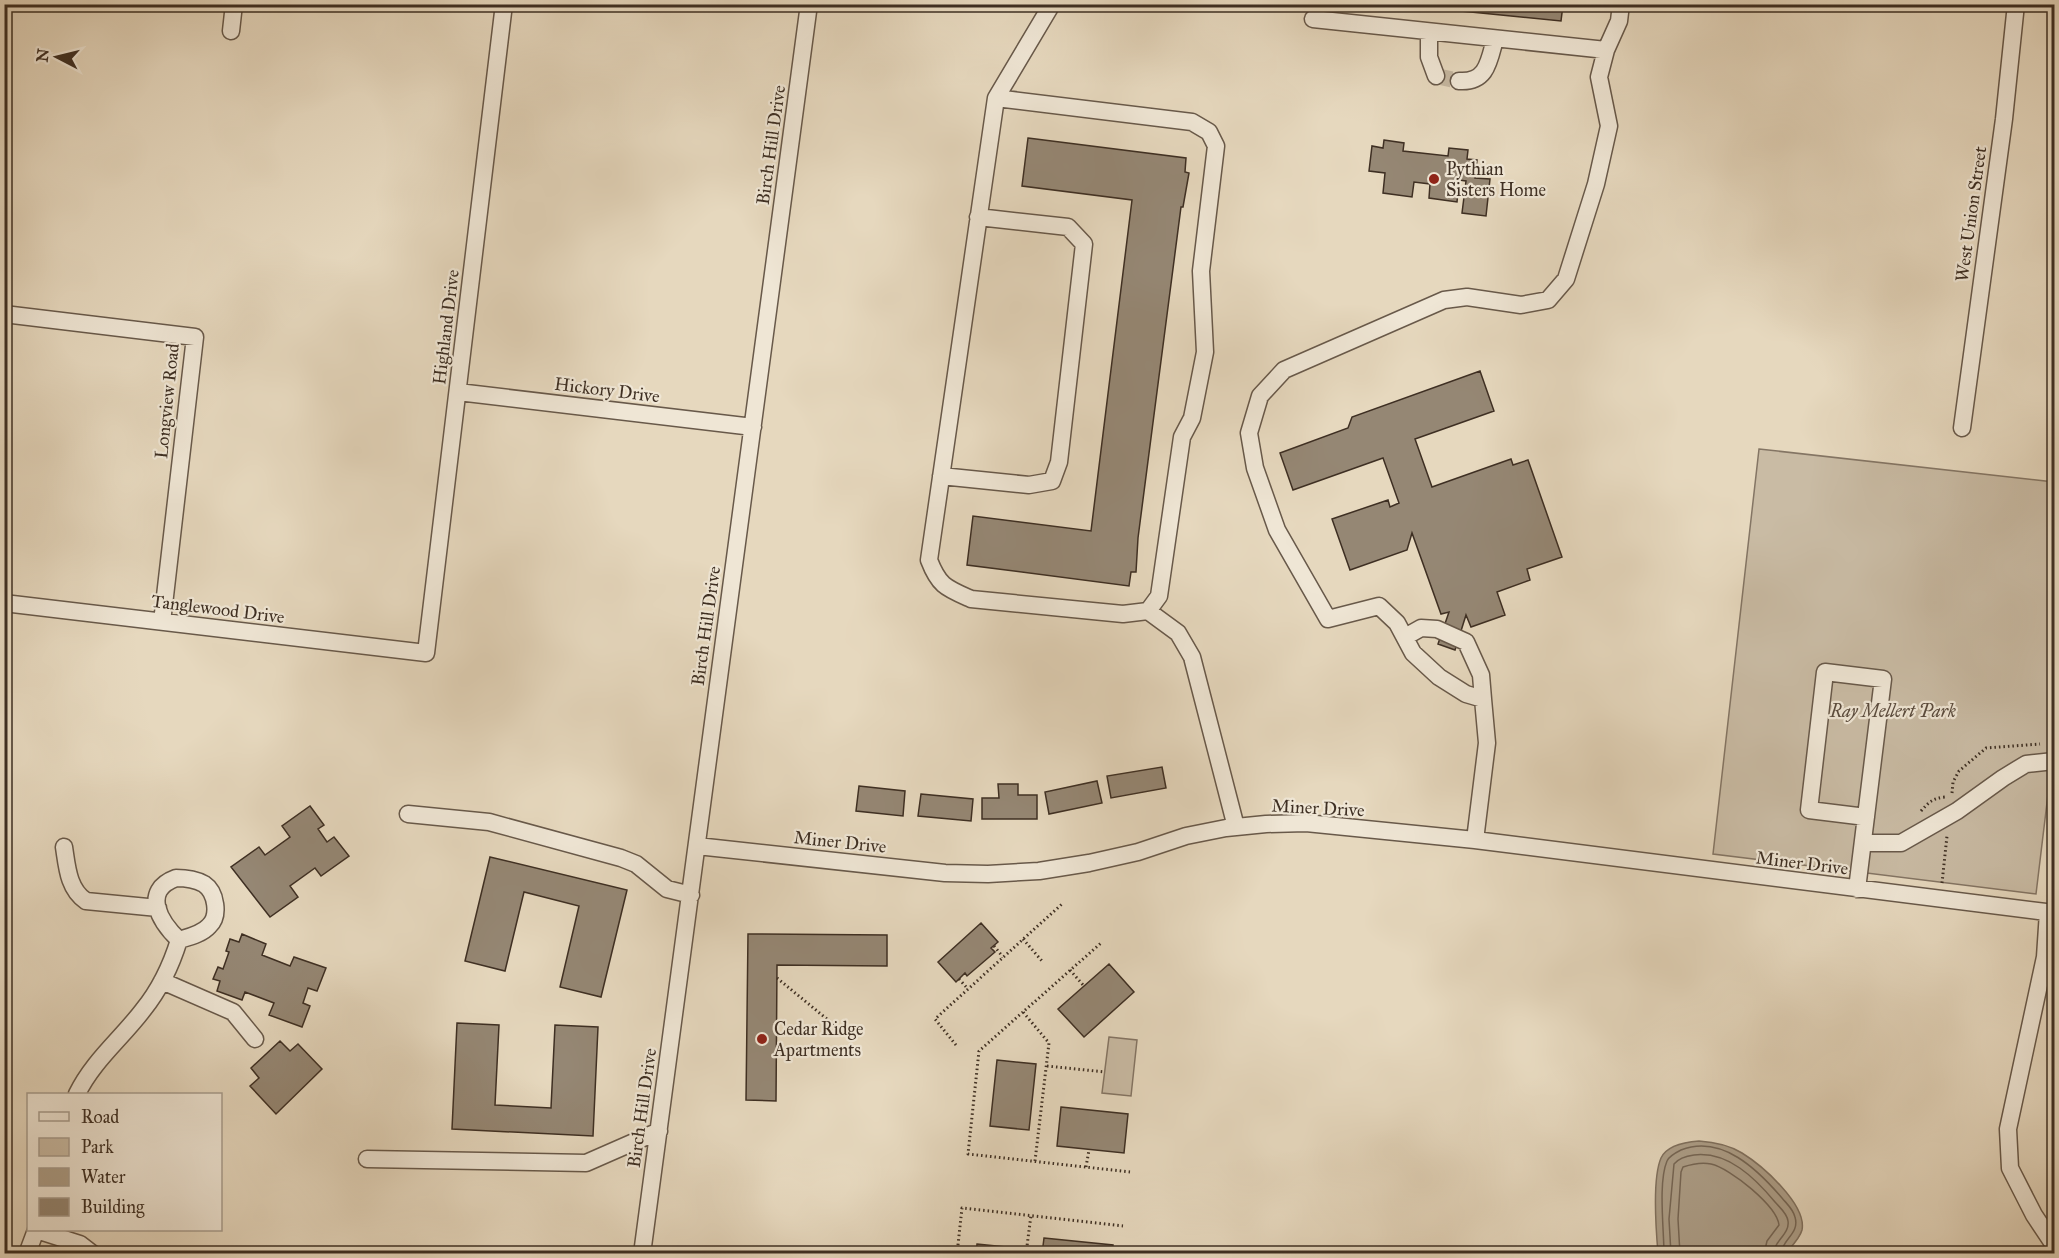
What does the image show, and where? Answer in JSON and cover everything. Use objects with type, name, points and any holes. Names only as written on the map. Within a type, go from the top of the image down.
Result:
[{"type":"street","points":[[231,31],[234,4]]},
{"type":"street","name":"Highland Drive","points":[[426,653],[504,4]]},
{"type":"street","name":"Birch Hill Drive","points":[[642,1254],[809,4]]},
{"type":"street","points":[[1052,4],[996,98],[929,560],[936,578],[950,590],[971,599],[1123,614],[1148,611],[1178,633],[1192,657],[1236,827]]},
{"type":"street","points":[[1483,699],[1466,693],[1439,677],[1413,653],[1397,623],[1379,606],[1328,620],[1277,530],[1255,468],[1249,433],[1260,396],[1284,370],[1444,300],[1467,297],[1521,305],[1548,300],[1566,279],[1596,184],[1609,126],[1599,77],[1606,50],[1619,21],[1621,4]]},
{"type":"street","name":"West Union Street","points":[[1962,428],[2002,131],[2016,4]]},
{"type":"street","points":[[1313,19],[1606,50]]},
{"type":"street","points":[[1429,32],[1429,57],[1436,76]]},
{"type":"street","points":[[1459,81],[1470,82],[1482,76],[1490,59],[1495,39]]},
{"type":"street","points":[[996,98],[1192,122],[1209,132],[1216,146],[1201,272],[1205,352],[1192,417],[1182,437],[1159,596],[1148,611]]},
{"type":"street","points":[[941,476],[1029,485],[1052,481],[1059,462],[1084,244],[1068,227],[978,217]]},
{"type":"street","name":"Longview Road","points":[[4,314],[195,337],[162,622]]},
{"type":"street","name":"Hickory Drive","points":[[458,392],[753,427]]},
{"type":"street","name":"Tanglewood Drive","points":[[4,603],[426,653]]},
{"type":"street","points":[[1405,637],[1421,628],[1437,630],[1466,642],[1481,675],[1487,743],[1475,840]]},
{"type":"street","points":[[1857,889],[1863,843],[1883,679],[1826,672],[1809,810],[1866,817]]},
{"type":"street","points":[[1863,843],[1901,843],[1957,811],[2026,764],[2055,761]]},
{"type":"street","points":[[408,814],[489,822],[621,858],[636,864],[667,889],[691,895]]},
{"type":"street","name":"Miner Drive","points":[[697,846],[945,873],[988,874],[1039,871],[1089,863],[1138,852],[1186,836],[1236,827],[1306,824],[1475,840],[2051,913]]},
{"type":"street","points":[[64,847],[70,880],[79,896],[86,901],[158,908]]},
{"type":"street","points":[[176,878],[186,878],[206,885],[216,908],[210,926],[199,933],[179,940],[165,926],[158,908],[157,896],[167,882],[176,878]]},
{"type":"street","points":[[2051,913],[2050,958],[2008,1130],[2010,1168],[2034,1215],[2055,1245]]},
{"type":"street","points":[[78,1093],[98,1060],[142,1012],[172,964],[179,940]]},
{"type":"street","points":[[162,981],[233,1012],[255,1039]]},
{"type":"street","points":[[367,1159],[586,1162],[659,1131]]},
{"type":"street","points":[[27,1254],[36,1231]]},
{"type":"street","points":[[39,1231],[80,1244],[93,1254]]},
{"type":"path","points":[[1918,814],[1936,798],[1951,797]]},
{"type":"path","points":[[956,1046],[935,1018],[1062,904]]},
{"type":"path","points":[[1023,939],[1042,961]]},
{"type":"path","points":[[1101,943],[979,1051],[968,1154],[1130,1172]]},
{"type":"path","points":[[994,946],[1003,957]]},
{"type":"path","points":[[1070,970],[1084,986]]},
{"type":"path","points":[[777,978],[839,1029]]},
{"type":"path","points":[[959,979],[968,989]]},
{"type":"path","points":[[1023,1012],[1049,1043],[1035,1161]]},
{"type":"path","points":[[1047,1066],[1105,1072]]},
{"type":"path","points":[[1086,1167],[1089,1150]]},
{"type":"path","points":[[957,1254],[962,1208],[1123,1226]]},
{"type":"path","points":[[1026,1254],[1031,1215]]},
{"type":"green space","name":"Ray Mellert Park","points":[[1759,449],[2054,482],[2054,786],[2049,786],[2036,894],[1713,854]]},
{"type":"green space","points":[[1109,1037],[1137,1040],[1131,1096],[1102,1093]]},
{"type":"water","points":[[1699,1141],[1721,1144],[1742,1153],[1772,1176],[1791,1198],[1802,1220],[1802,1230],[1786,1253],[1658,1253],[1656,1178],[1661,1158],[1672,1147]]},
{"type":"building","points":[[1421,4],[1569,4],[1563,5],[1561,21],[1421,7]]},
{"type":"building","points":[[1028,138],[1186,158],[1185,172],[1189,173],[1183,207],[1181,207],[1138,538],[1136,572],[1131,572],[1129,586],[967,565],[973,516],[1091,531],[1132,200],[1022,186]]},
{"type":"building","name":"Pythian Sisters Home","points":[[1384,140],[1404,143],[1403,151],[1448,156],[1449,148],[1468,150],[1467,159],[1477,160],[1475,178],[1490,179],[1486,216],[1462,213],[1466,181],[1459,180],[1457,202],[1429,198],[1430,184],[1414,182],[1412,197],[1383,193],[1385,173],[1369,171],[1372,146],[1383,148]]},
{"type":"building","points":[[1480,371],[1494,411],[1415,439],[1432,487],[1511,459],[1513,465],[1528,460],[1562,557],[1527,569],[1530,580],[1497,592],[1505,615],[1471,627],[1466,615],[1455,650],[1438,644],[1449,612],[1441,614],[1412,533],[1407,550],[1350,570],[1332,519],[1388,500],[1390,507],[1399,503],[1383,458],[1293,490],[1280,453],[1348,428],[1352,417]]},
{"type":"building","points":[[1162,767],[1166,788],[1111,798],[1107,776]]},
{"type":"building","points":[[1097,781],[1102,803],[1049,814],[1045,792]]},
{"type":"building","points":[[998,784],[1018,784],[1018,795],[1037,795],[1037,819],[982,819],[982,798],[999,798]]},
{"type":"building","points":[[859,786],[905,791],[903,816],[856,811]]},
{"type":"building","points":[[921,794],[973,799],[971,821],[918,816]]},
{"type":"building","points":[[310,806],[324,825],[318,829],[327,842],[334,837],[349,856],[321,876],[315,868],[290,886],[298,897],[270,917],[231,867],[259,847],[265,855],[290,837],[282,826]]},
{"type":"building","points":[[490,857],[627,890],[601,997],[560,987],[579,906],[524,892],[505,971],[465,961]]},
{"type":"building","points":[[981,923],[998,942],[991,948],[995,952],[967,976],[965,973],[956,982],[938,962]]},
{"type":"building","points":[[242,934],[266,944],[262,955],[290,966],[294,957],[326,968],[317,991],[308,988],[303,1003],[310,1006],[302,1027],[269,1015],[274,1003],[245,992],[242,1000],[217,991],[220,981],[213,979],[218,967],[223,969],[229,952],[226,951],[230,939],[239,942]]},
{"type":"building","name":"Cedar Ridge Apartments","points":[[748,934],[887,935],[887,966],[777,965],[776,1101],[746,1100]]},
{"type":"building","points":[[1109,964],[1134,992],[1084,1037],[1058,1009]]},
{"type":"building","points":[[457,1023],[499,1025],[495,1105],[551,1108],[555,1025],[598,1027],[593,1136],[452,1129]]},
{"type":"building","points":[[280,1041],[290,1051],[298,1044],[322,1069],[276,1114],[250,1086],[259,1078],[251,1068]]},
{"type":"building","points":[[997,1060],[1036,1064],[1029,1130],[990,1126]]},
{"type":"building","points":[[1061,1107],[1128,1114],[1124,1153],[1057,1146]]},
{"type":"building","points":[[1044,1238],[1113,1245],[1112,1254],[1042,1254]]},
{"type":"building","points":[[977,1244],[1015,1248],[1014,1254],[976,1254]]},
{"type":"tunnel","points":[[1436,76],[1459,81]]},
{"type":"place","name":"Pythian Sisters Home","points":[[1434,179]]},
{"type":"place","name":"Cedar Ridge Apartments","points":[[762,1039]]}]
